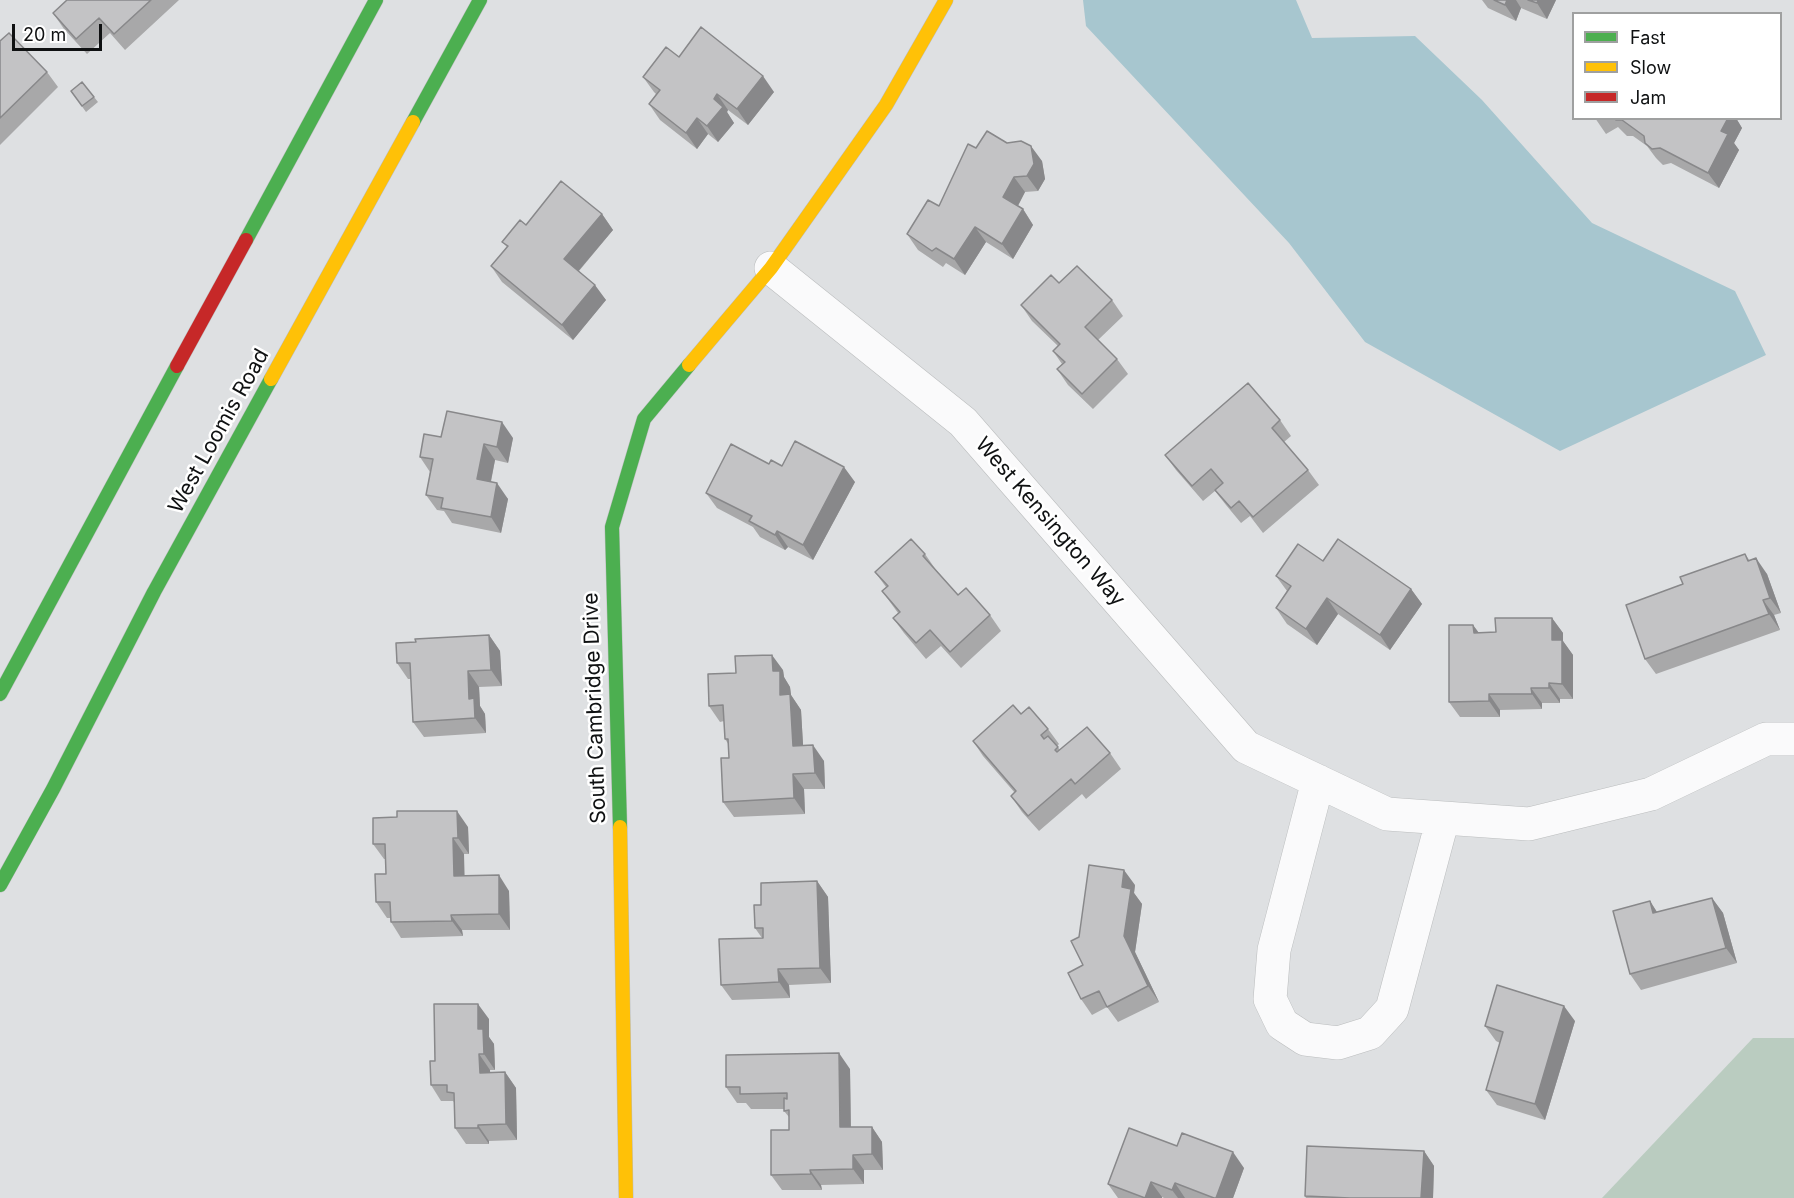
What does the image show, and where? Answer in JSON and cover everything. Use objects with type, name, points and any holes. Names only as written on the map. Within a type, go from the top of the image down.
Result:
[{"type":"main road","points":[[0,694],[376,0]]},
{"type":"main road","name":"West Loomis Road","points":[[0,885],[53,789],[154,592],[480,0]]},
{"type":"main road","name":"South Cambridge Drive","points":[[626,1198],[612,527],[644,419],[771,268],[886,105],[946,0]]},
{"type":"street","name":"West Kensington Way","points":[[771,268],[963,422],[1246,747],[1387,814],[1529,824],[1651,794],[1766,740],[1794,739]]},
{"type":"street","points":[[1318,781],[1274,950],[1270,999],[1282,1024],[1305,1039],[1338,1043],[1370,1033],[1392,1009],[1443,818]]},
{"type":"green space","points":[[1753,1038],[1794,1038],[1794,1198],[1602,1198]]},
{"type":"water","points":[[1083,0],[1296,0],[1312,38],[1415,36],[1482,100],[1592,223],[1735,291],[1766,355],[1560,451],[1365,342],[1289,243],[1086,26]]},
{"type":"building","points":[[67,0],[151,0],[114,34],[99,18],[76,39],[53,13]]},
{"type":"building","points":[[1494,0],[1507,0],[1505,5]]},
{"type":"building","points":[[701,27],[763,76],[737,109],[717,94],[714,99],[723,107],[707,126],[697,118],[686,133],[649,104],[660,90],[643,77],[666,47],[679,57]]},
{"type":"building","points":[[9,33],[47,72],[0,118],[0,41]]},
{"type":"building","points":[[82,82],[94,97],[82,106],[71,91]]},
{"type":"building","points":[[1622,120],[1727,120],[1721,131],[1728,134],[1708,173],[1660,148],[1652,149],[1645,143],[1644,136]]},
{"type":"building","points":[[987,131],[1007,143],[1021,141],[1031,146],[1034,164],[1027,176],[1014,177],[1003,197],[1023,209],[1002,244],[975,227],[954,259],[936,248],[932,251],[907,234],[928,200],[939,206],[968,144],[976,148]]},
{"type":"building","points":[[561,181],[602,214],[564,259],[595,285],[562,325],[491,266],[508,246],[502,242],[520,220],[526,225]]},
{"type":"building","points":[[1077,266],[1112,300],[1085,327],[1117,359],[1082,394],[1057,369],[1065,362],[1053,351],[1060,344],[1021,305],[1051,275],[1059,283]]},
{"type":"building","points":[[1248,383],[1280,420],[1272,428],[1308,470],[1253,517],[1239,501],[1231,508],[1215,490],[1223,483],[1211,469],[1192,486],[1165,455]]},
{"type":"building","points":[[447,411],[502,422],[497,447],[484,444],[477,479],[497,483],[491,517],[441,508],[443,498],[426,495],[433,459],[420,457],[424,434],[441,437]]},
{"type":"building","points":[[795,441],[844,467],[803,545],[777,531],[775,535],[749,521],[752,516],[706,493],[731,444],[769,464],[771,460],[782,466]]},
{"type":"building","points":[[911,539],[958,595],[966,588],[990,615],[950,652],[930,630],[916,643],[893,618],[900,612],[882,591],[888,586],[875,572]]},
{"type":"building","points":[[1338,539],[1411,589],[1380,635],[1327,598],[1306,629],[1276,608],[1291,586],[1276,576],[1298,544],[1323,561]]},
{"type":"building","points":[[1745,554],[1748,561],[1756,558],[1770,598],[1763,600],[1769,614],[1645,659],[1626,605],[1683,584],[1680,577]]},
{"type":"building","points":[[1495,618],[1552,618],[1552,640],[1562,640],[1562,684],[1549,683],[1549,688],[1531,688],[1532,694],[1489,694],[1489,701],[1449,702],[1449,625],[1473,625],[1474,633],[1496,632]]},
{"type":"building","points":[[489,635],[491,670],[468,671],[469,699],[474,698],[475,718],[413,722],[410,663],[397,663],[396,643],[416,642],[415,639]]},
{"type":"building","points":[[772,655],[773,671],[780,671],[780,695],[790,694],[793,746],[813,745],[815,773],[793,774],[794,798],[723,802],[721,758],[729,758],[728,739],[725,739],[723,705],[709,706],[708,674],[736,673],[735,656]]},
{"type":"building","points":[[1013,705],[1021,714],[1029,707],[1048,729],[1041,735],[1044,739],[1048,736],[1058,747],[1055,750],[1057,752],[1087,727],[1110,753],[1075,784],[1071,779],[1028,816],[1011,796],[1016,791],[973,741]]},
{"type":"building","points":[[397,811],[457,811],[458,838],[453,838],[454,876],[499,875],[499,914],[451,915],[452,921],[391,922],[390,902],[376,902],[375,874],[386,874],[385,844],[373,844],[373,818],[397,817]]},
{"type":"building","points":[[1089,865],[1124,870],[1122,887],[1131,889],[1124,936],[1148,986],[1107,1007],[1099,991],[1081,999],[1068,973],[1083,965],[1071,941],[1079,937]]},
{"type":"building","points":[[817,881],[820,968],[778,969],[779,982],[721,985],[719,939],[763,938],[763,928],[755,928],[754,905],[761,905],[761,883]]},
{"type":"building","points":[[1712,898],[1726,948],[1630,974],[1613,911],[1650,901],[1653,913]]},
{"type":"building","points":[[1497,985],[1564,1006],[1535,1104],[1486,1090],[1503,1032],[1485,1026]]},
{"type":"building","points":[[434,1004],[478,1004],[478,1029],[483,1029],[484,1054],[479,1054],[480,1073],[505,1072],[506,1124],[455,1128],[454,1093],[447,1092],[447,1085],[431,1085],[430,1061],[435,1061]]},
{"type":"building","points":[[839,1053],[840,1127],[872,1127],[872,1154],[853,1155],[853,1169],[810,1170],[811,1174],[771,1175],[771,1130],[789,1130],[789,1110],[784,1111],[784,1098],[787,1099],[787,1093],[740,1094],[740,1087],[726,1087],[726,1055]]},
{"type":"building","points":[[1129,1128],[1177,1146],[1182,1133],[1233,1152],[1216,1198],[1175,1183],[1172,1190],[1151,1182],[1145,1198],[1108,1184]]},
{"type":"building","points":[[1307,1146],[1424,1151],[1421,1198],[1305,1196]]},
{"type":"traffic: fast","points":[[246,240],[376,0]]},
{"type":"traffic: fast","points":[[413,122],[480,0]]},
{"type":"traffic: fast","points":[[620,827],[612,527],[644,419],[689,365]]},
{"type":"traffic: fast","points":[[0,694],[177,366]]},
{"type":"traffic: fast","points":[[0,885],[53,789],[154,592],[271,379]]},
{"type":"traffic: slow","points":[[689,365],[771,268],[886,105],[946,0]]},
{"type":"traffic: slow","points":[[271,379],[413,122]]},
{"type":"traffic: slow","points":[[620,827],[626,1198]]},
{"type":"traffic: jam","points":[[177,366],[246,240]]}]
